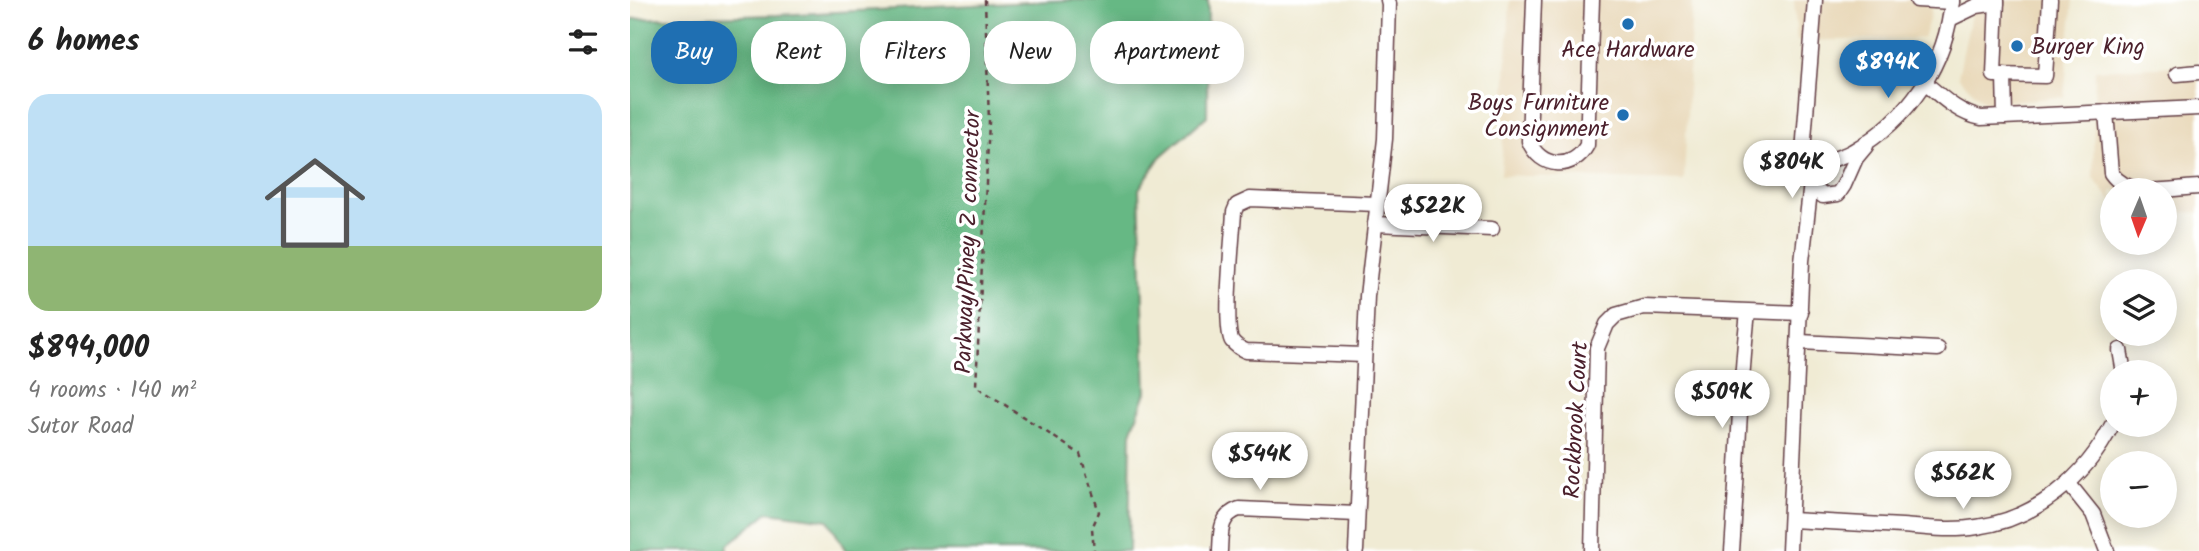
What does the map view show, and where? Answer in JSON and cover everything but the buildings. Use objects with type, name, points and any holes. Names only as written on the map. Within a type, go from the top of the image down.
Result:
[{"type":"street","points":[[1534,0],[1529,141],[1534,152],[1554,164],[1576,159],[1587,145],[1592,0]]},
{"type":"street","points":[[1815,0],[1803,152],[1818,194],[1830,197]]},
{"type":"street","points":[[1789,551],[1802,261],[1812,179],[1815,169],[1854,150],[1873,137],[1903,110],[1933,71],[1943,48],[1952,1],[1917,0]]},
{"type":"street","points":[[1950,19],[1977,6],[1997,2],[1994,75],[2045,76],[2050,0]]},
{"type":"street","points":[[1356,551],[1367,296],[1385,139],[1390,1]]},
{"type":"street","points":[[2177,74],[2199,72]]},
{"type":"street","points":[[2004,75],[2005,117]]},
{"type":"street","points":[[1925,83],[1968,116],[1981,118],[2199,108]]},
{"type":"street","points":[[2106,112],[2111,173],[2123,186],[2134,190],[2199,187]]},
{"type":"street","points":[[1808,219],[1830,197],[1842,190],[1856,158],[1873,137]]},
{"type":"street","points":[[1825,163],[1831,163],[1841,169],[1845,180]]},
{"type":"street","points":[[1364,355],[1246,351],[1232,341],[1229,333],[1229,307],[1234,212],[1237,205],[1250,200],[1377,204]]},
{"type":"street","points":[[1375,223],[1492,229]]},
{"type":"street","name":"Rockbrook Court","points":[[1591,551],[1597,348],[1607,324],[1616,315],[1644,307],[1801,313]]},
{"type":"street","points":[[1732,551],[1738,482],[1741,385],[1748,312]]},
{"type":"street","points":[[1800,342],[1938,349]]},
{"type":"street","points":[[2120,349],[2122,360]]},
{"type":"street","points":[[1791,520],[1948,529],[1996,523],[2037,507],[2069,484],[2093,456],[2105,437]]},
{"type":"street","points":[[2069,484],[2094,514],[2107,551]]},
{"type":"street","points":[[1220,551],[1221,527],[1231,512],[1239,509],[1357,514]]},
{"type":"path","name":"Parkway/Piney Z connector","points":[[985,0],[989,122],[976,386],[1080,454],[1099,512],[1092,528],[1094,551]]},
{"type":"shaded area","points":[[1510,0],[1692,0],[1684,181],[1501,175]]},
{"type":"shaded area","points":[[1794,0],[1932,0],[1923,38],[1797,41]]},
{"type":"shaded area","name":"Burger King","points":[[1972,0],[2073,0],[2064,97],[1985,103],[1958,77]]},
{"type":"shaded area","points":[[2199,65],[2199,212],[2177,213],[2177,178],[2100,178],[2100,186],[2093,178],[2095,70]]},
{"type":"green space","points":[[1069,0],[1208,0],[1208,21],[1090,21],[1090,84],[1207,84],[1207,116],[1160,157],[1139,189],[1146,392],[1131,433],[1129,551],[846,551],[828,520],[768,512],[728,545],[727,551],[630,551],[630,19],[777,15]]},
{"type":"place","name":"Ace Hardware","points":[[1628,24]]},
{"type":"place","name":"Burger King","points":[[2017,46]]},
{"type":"place","name":"Boys Furniture Consignment","points":[[1623,115]]}]
